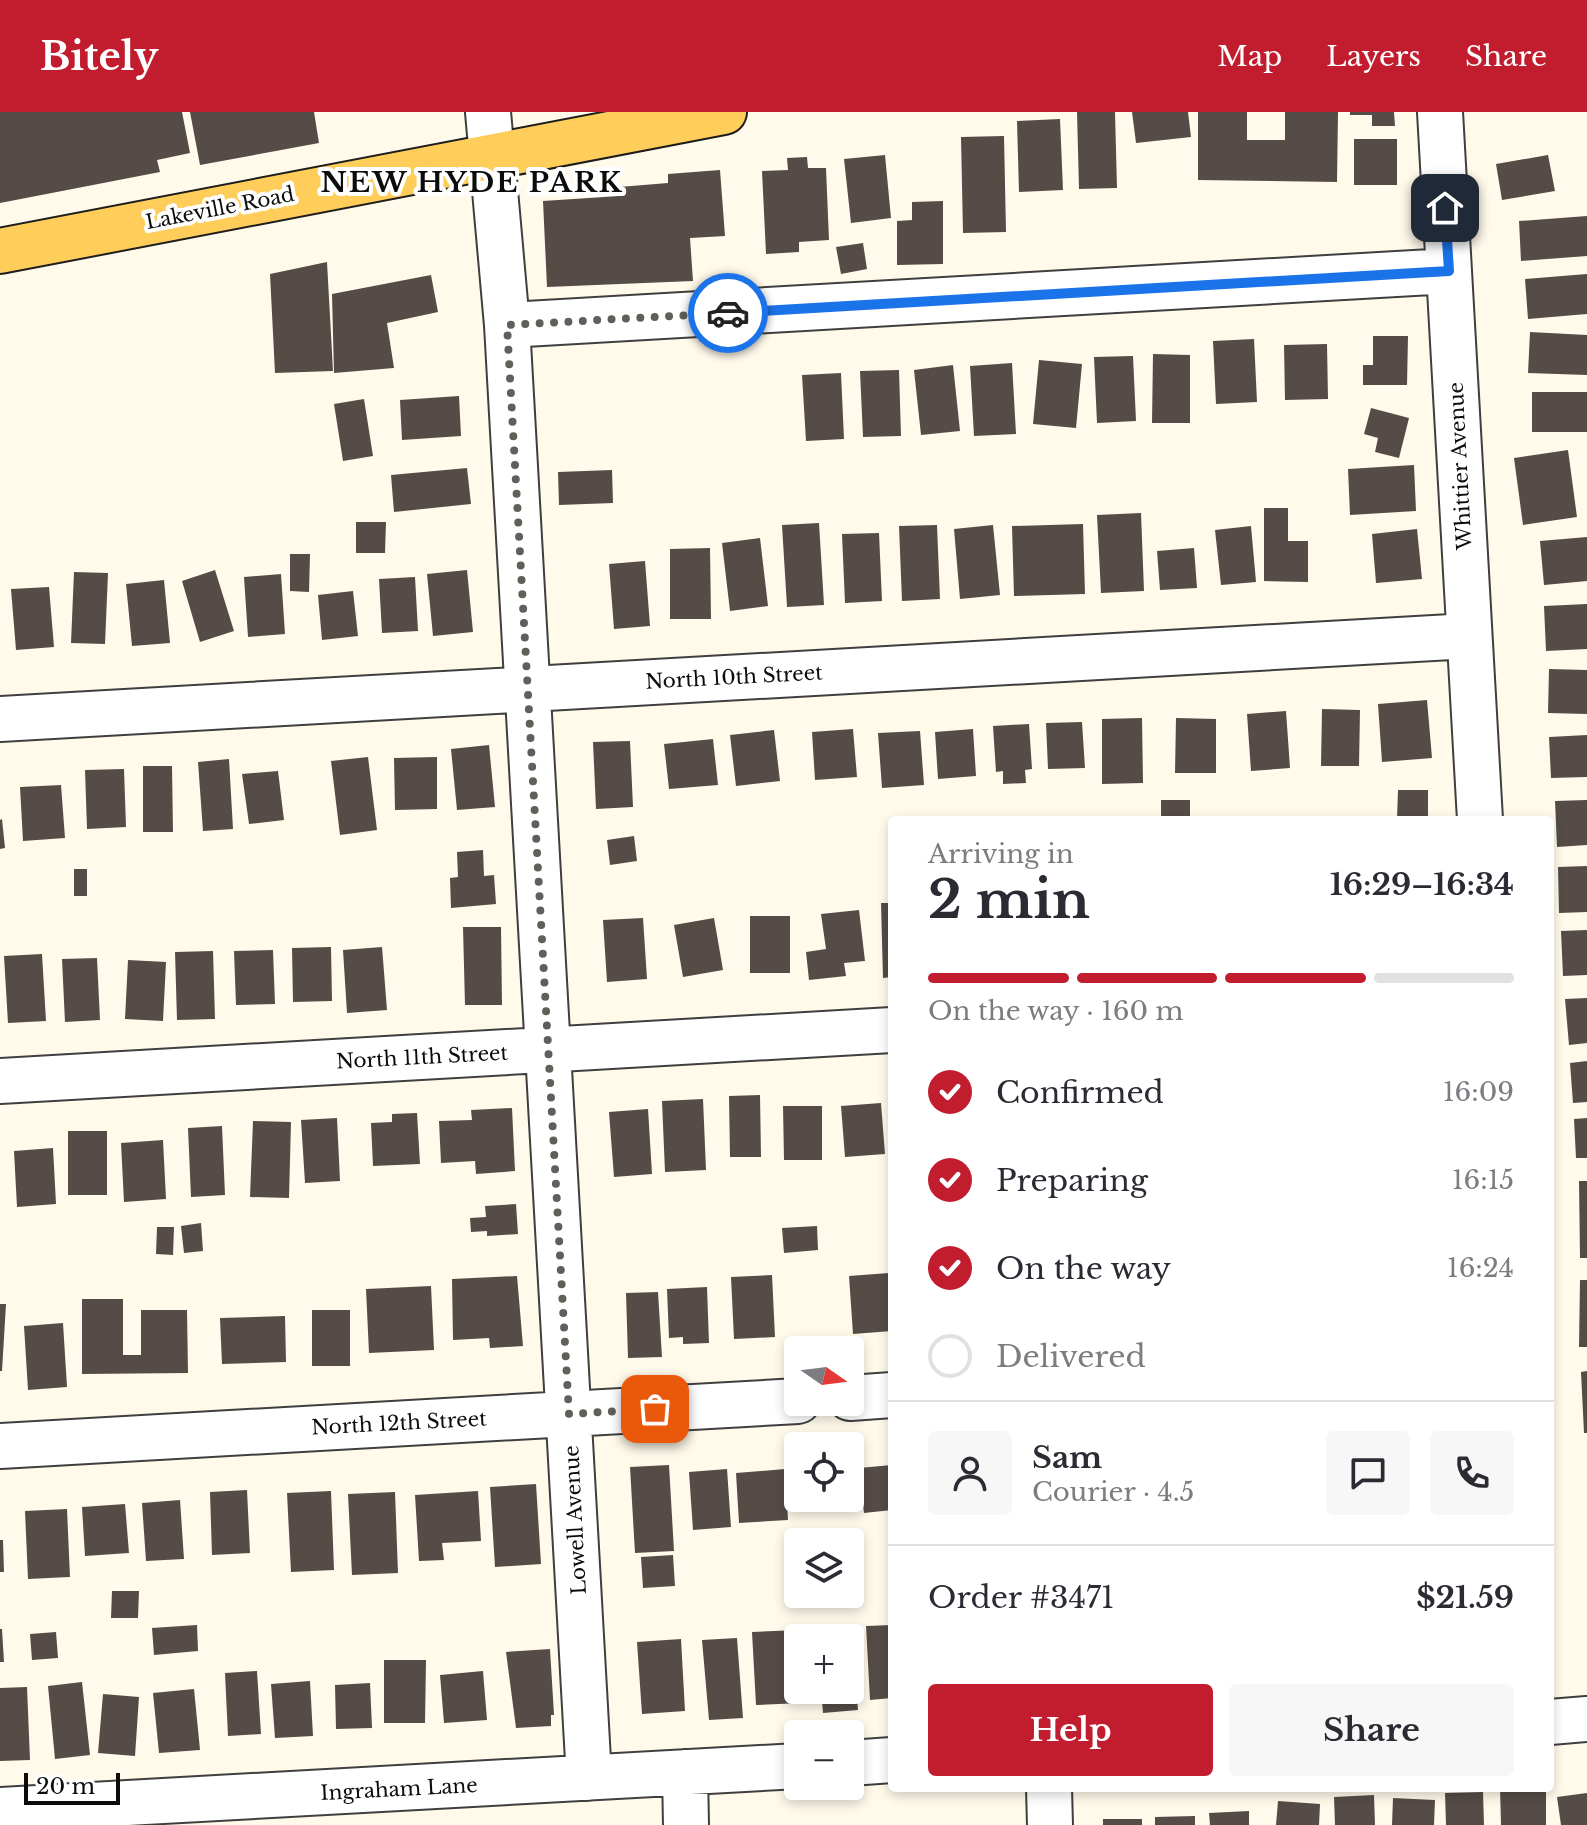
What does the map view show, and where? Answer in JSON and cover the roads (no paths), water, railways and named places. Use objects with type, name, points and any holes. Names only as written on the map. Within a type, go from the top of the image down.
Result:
[{"type":"main road","name":"Lakeville Road","points":[[0,251],[724,112]]},
{"type":"street","name":"Lowell Avenue","points":[[488,112],[507,325],[589,1778]]},
{"type":"street","name":"Whittier Avenue","points":[[1440,112],[1480,816]]},
{"type":"street","points":[[507,325],[1449,271]]},
{"type":"street","name":"North 10th Street","points":[[0,719],[1469,636]]},
{"type":"street","name":"North 11th Street","points":[[0,1081],[888,1030]]},
{"type":"street","points":[[864,1397],[888,1395]]},
{"type":"street","name":"North 12th Street","points":[[0,1446],[784,1402]]},
{"type":"street","points":[[1554,1722],[1587,1719]]},
{"type":"street","points":[[864,1762],[888,1760]]},
{"type":"street","name":"Ingraham Lane","points":[[0,1810],[323,1809],[589,1778],[784,1767]]},
{"type":"street","points":[[685,1772],[686,1825]]},
{"type":"street","points":[[1049,1792],[1050,1825]]},
{"type":"district","name":"NEW HYDE PARK","points":[[472,182]]}]
